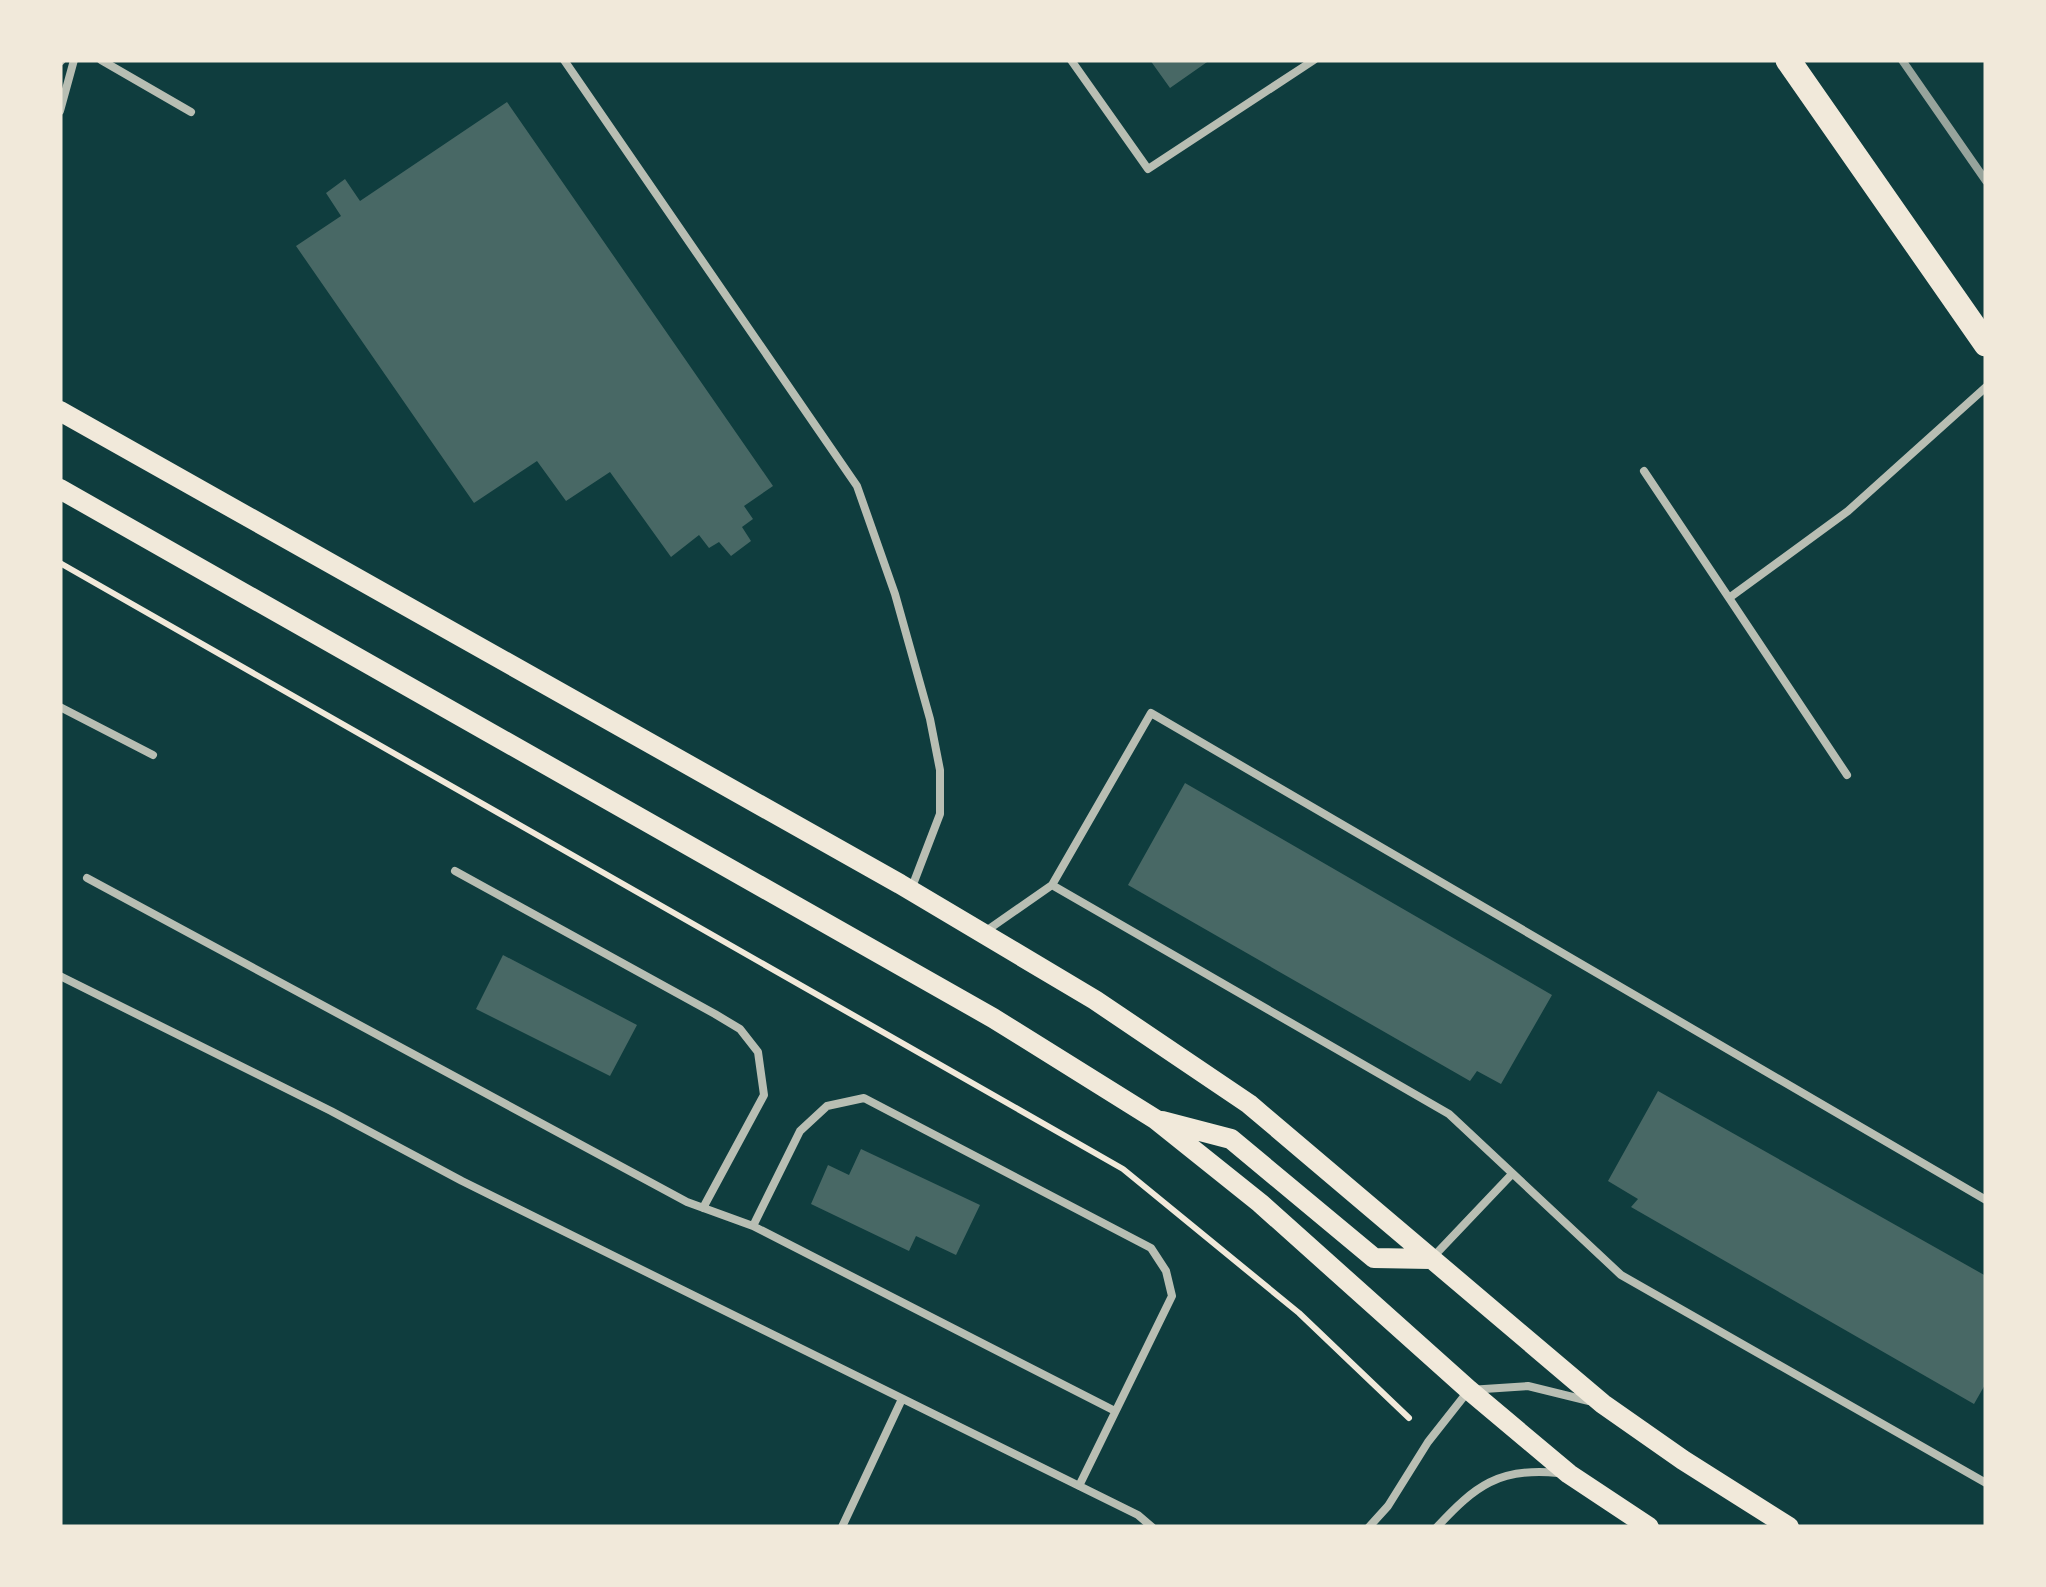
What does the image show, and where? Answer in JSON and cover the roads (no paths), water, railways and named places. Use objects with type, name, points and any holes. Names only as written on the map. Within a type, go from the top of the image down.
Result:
[{"type":"main road","points":[[1788,60],[1986,344]]},
{"type":"main road","points":[[60,411],[911,890],[1095,1000],[1250,1104],[1603,1404],[1682,1460],[1789,1527]]},
{"type":"main road","points":[[60,489],[993,1018],[1155,1119],[1260,1203],[1569,1474],[1649,1527]]},
{"type":"main road","points":[[1155,1119],[1231,1139],[1374,1258],[1431,1259]]},
{"type":"lane","points":[[60,111],[74,60]]},
{"type":"lane","points":[[102,60],[191,112]]},
{"type":"lane","points":[[564,60],[857,486],[895,594],[930,718],[940,770],[940,814],[911,890]]},
{"type":"lane","points":[[1071,60],[1148,169],[1314,60]]},
{"type":"lane","points":[[1729,598],[1848,511],[1986,387]]},
{"type":"lane","points":[[1644,471],[1848,775]]},
{"type":"lane","points":[[60,708],[154,755]]},
{"type":"lane","points":[[983,933],[1052,885],[1152,713],[1986,1200]]},
{"type":"lane","points":[[456,871],[740,1028],[758,1052],[764,1096],[703,1208]]},
{"type":"lane","points":[[86,878],[687,1202],[754,1226],[1115,1411]]},
{"type":"lane","points":[[1052,885],[1449,1114],[1621,1276],[1986,1483]]},
{"type":"lane","points":[[60,976],[1079,1486],[1152,1527]]},
{"type":"lane","points":[[754,1226],[800,1131],[827,1106],[864,1098],[1151,1248],[1166,1270],[1172,1296],[1079,1486]]},
{"type":"lane","points":[[1431,1259],[1512,1174]]},
{"type":"lane","points":[[1368,1527],[1388,1506],[1428,1442],[1469,1390],[1528,1386],[1603,1404]]},
{"type":"lane","points":[[842,1527],[902,1399]]},
{"type":"lane","points":[[1437,1527],[1478,1486],[1504,1475],[1534,1470],[1569,1474]]},
{"type":"railway","points":[[1902,60],[1986,181]]}]
